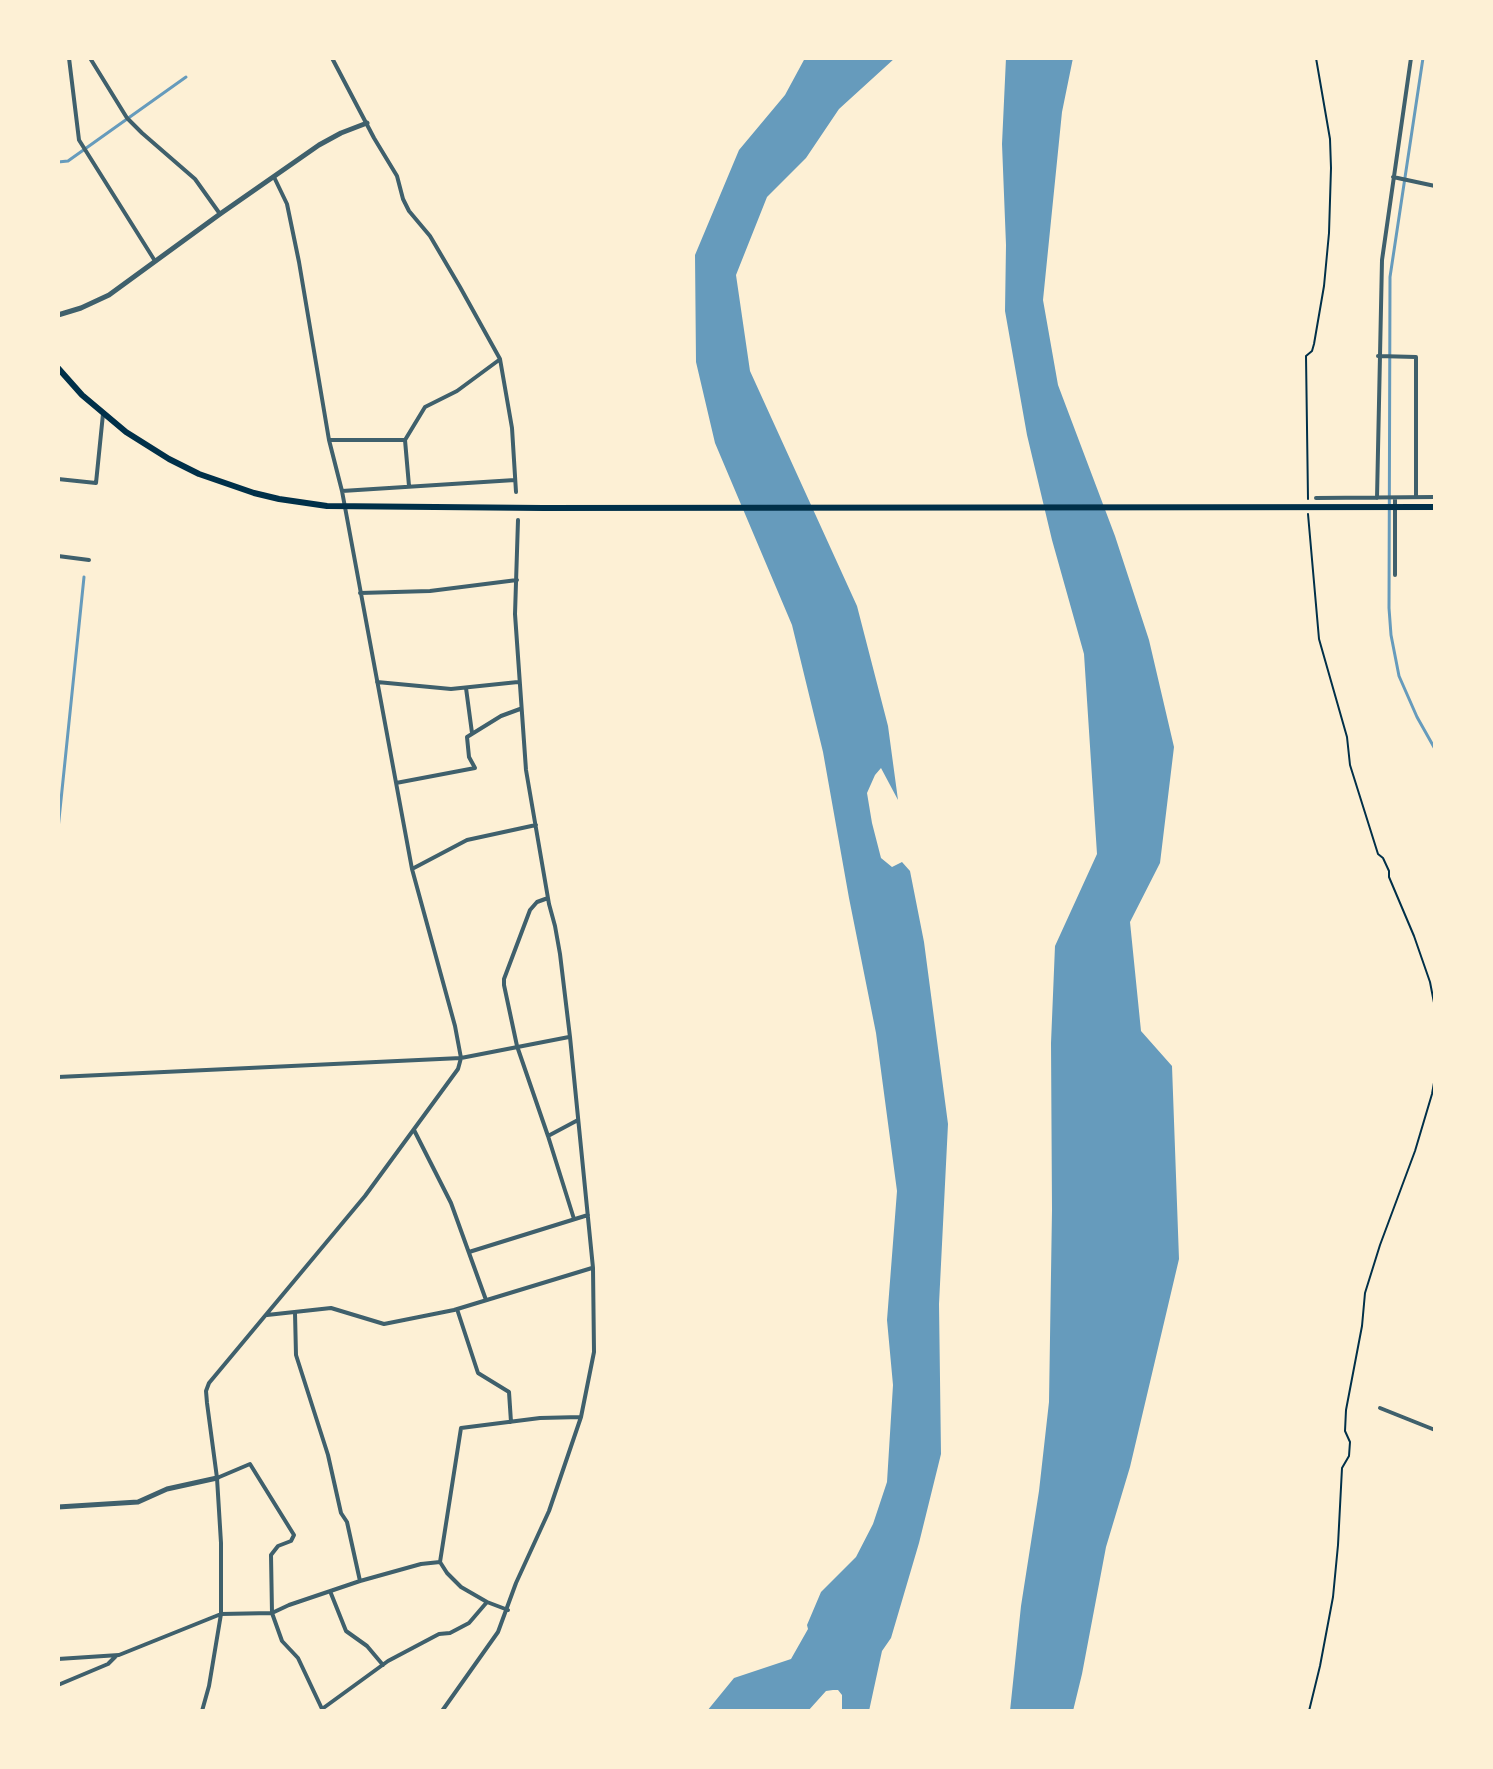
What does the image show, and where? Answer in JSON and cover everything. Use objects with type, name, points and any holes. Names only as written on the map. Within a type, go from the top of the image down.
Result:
[{"type":"main road","points":[[58,368],[103,414],[146,445],[199,474],[279,499],[339,507],[1435,507]]},
{"type":"street","points":[[69,58],[79,140],[155,261]]},
{"type":"street","points":[[90,58],[127,118],[195,179],[220,214]]},
{"type":"street","points":[[332,58],[397,176],[409,211],[438,249],[500,359],[512,428],[516,492]]},
{"type":"street","points":[[1377,498],[1382,260],[1411,58]]},
{"type":"street","points":[[58,315],[98,301],[319,145],[367,123]]},
{"type":"street","points":[[202,1711],[221,1614],[221,1543],[217,1478],[206,1391],[209,1383],[365,1196],[458,1069],[461,1058],[412,869],[342,491],[329,440],[291,221],[287,204],[273,176]]},
{"type":"street","points":[[1393,177],[1435,186]]},
{"type":"street","points":[[1378,356],[1416,357],[1416,497]]},
{"type":"street","points":[[409,486],[405,440],[425,407],[457,391],[500,359]]},
{"type":"street","points":[[58,479],[96,483],[103,414]]},
{"type":"street","points":[[329,440],[405,440]]},
{"type":"street","points":[[342,491],[515,480]]},
{"type":"street","points":[[1316,498],[1435,497]]},
{"type":"street","points":[[1395,498],[1395,575]]},
{"type":"street","points":[[442,1711],[498,1632],[508,1610],[516,1583],[549,1511],[581,1417],[594,1352],[593,1268],[570,1037],[560,954],[526,770],[515,614],[518,520]]},
{"type":"street","points":[[58,556],[89,560]]},
{"type":"street","points":[[360,593],[430,591],[517,580]]},
{"type":"street","points":[[377,682],[451,689],[519,682]]},
{"type":"street","points":[[466,687],[472,733]]},
{"type":"street","points":[[396,783],[475,768],[469,757],[467,737],[501,716],[521,709]]},
{"type":"street","points":[[412,869],[467,840],[536,825]]},
{"type":"street","points":[[548,898],[537,902],[530,910],[504,979],[517,1046],[574,1219]]},
{"type":"street","points":[[58,1077],[461,1058],[570,1037]]},
{"type":"street","points":[[548,1136],[578,1120]]},
{"type":"street","points":[[413,1130],[451,1203],[486,1300]]},
{"type":"street","points":[[469,1252],[588,1215]]},
{"type":"street","points":[[264,1315],[331,1308],[384,1324],[457,1309],[593,1268]]},
{"type":"street","points":[[457,1309],[478,1373],[509,1392],[511,1422]]},
{"type":"street","points":[[295,1312],[296,1355],[328,1455],[341,1513],[347,1522],[360,1581]]},
{"type":"street","points":[[1380,1408],[1435,1430]]},
{"type":"street","points":[[508,1610],[461,1587],[440,1562],[461,1428],[540,1418],[581,1417]]},
{"type":"street","points":[[58,1507],[138,1502],[167,1489],[217,1478],[250,1464],[294,1535],[291,1541],[278,1546],[271,1555],[272,1613],[282,1641],[298,1658],[323,1710],[383,1665],[439,1634],[450,1633],[469,1623],[487,1602]]},
{"type":"street","points":[[58,1659],[117,1655],[221,1614],[272,1613],[360,1581],[421,1564],[440,1562]]},
{"type":"street","points":[[330,1591],[346,1631],[367,1646],[383,1665]]},
{"type":"street","points":[[58,1685],[108,1664],[117,1655]]},
{"type":"path","points":[[1308,498],[1306,356],[1314,344],[1324,286],[1331,168],[1330,139],[1316,58]]},
{"type":"path","points":[[1308,512],[1319,639],[1347,737],[1350,765],[1378,854],[1389,871],[1414,936],[1430,982],[1435,1008]]},
{"type":"path","points":[[1309,1711],[1333,1597],[1342,1468],[1349,1456],[1350,1442],[1345,1431],[1346,1410],[1365,1293],[1415,1151],[1435,1077]]},
{"type":"water","points":[[805,58],[895,58],[839,109],[806,158],[767,197],[736,275],[750,371],[857,606],[888,726],[898,800],[881,768],[867,793],[881,858],[892,867],[902,862],[910,871],[924,942],[948,1124],[939,1304],[941,1454],[891,1638],[882,1651],[869,1711],[842,1711],[842,1695],[838,1690],[833,1690],[826,1691],[808,1711],[707,1711],[734,1678],[791,1659],[808,1629],[821,1592],[856,1557],[873,1524],[887,1482],[893,1385],[887,1320],[897,1191],[876,1033],[823,752],[792,625],[715,443],[696,362],[695,255],[739,150],[785,95]]},
{"type":"water","points":[[1006,58],[1073,58],[1062,112],[1043,300],[1058,385],[1115,536],[1149,640],[1174,747],[1160,863],[1130,922],[1141,1031],[1172,1066],[1179,1259],[1130,1467],[1106,1547],[1073,1711],[1010,1711],[1049,1402],[1051,1043],[1055,946],[1097,854],[1084,654],[1027,435],[1005,311],[1002,144]]},
{"type":"waterway","points":[[1423,58],[1390,277],[1389,608],[1399,676],[1435,749]]},
{"type":"waterway","points":[[58,162],[68,161],[186,77]]},
{"type":"waterway","points":[[58,829],[84,577]]}]
